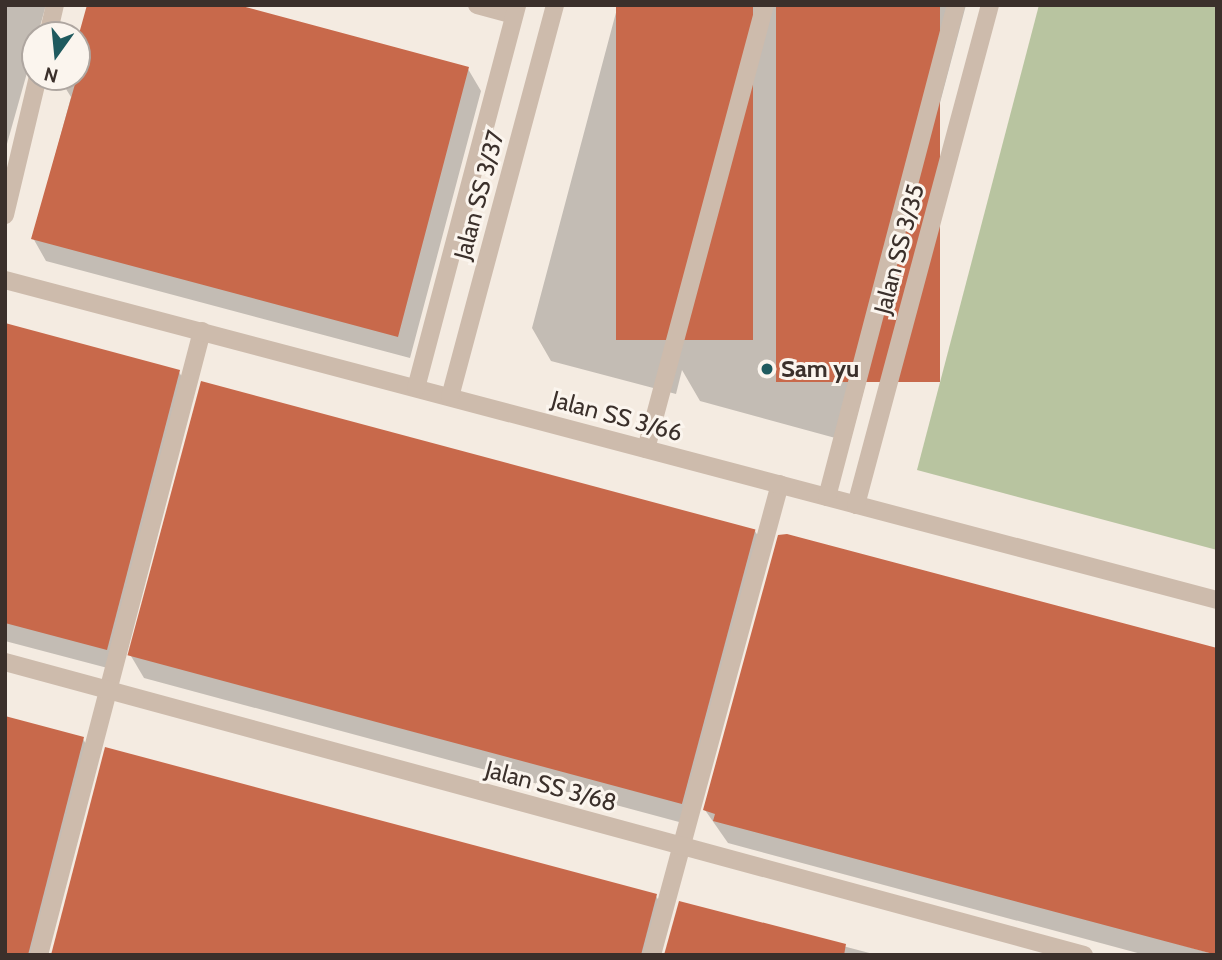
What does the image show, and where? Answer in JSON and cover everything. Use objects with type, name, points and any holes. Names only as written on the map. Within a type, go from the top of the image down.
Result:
[{"type":"street","points":[[477,5],[516,10]]},
{"type":"street","name":"Jalan SS 3/37","points":[[450,397],[555,5]]},
{"type":"street","points":[[646,449],[765,5]]},
{"type":"street","name":"Jalan SS 3/35","points":[[827,497],[956,5]]},
{"type":"street","name":"Jalan SS 3/35","points":[[856,505],[990,5]]},
{"type":"street","name":"Jalan SS 3/37","points":[[416,388],[516,10]]},
{"type":"street","points":[[5,215],[35,91]]},
{"type":"street","name":"Jalan SS 3/66","points":[[5,280],[1217,600]]},
{"type":"street","points":[[39,955],[202,331]]},
{"type":"street","points":[[652,955],[679,846],[780,484]]},
{"type":"street","name":"Jalan SS 3/68","points":[[5,662],[1084,955]]},
{"type":"green space","points":[[1039,5],[1217,5],[1217,550],[917,470]]},
{"type":"building","points":[[87,5],[238,5],[469,67],[398,337],[31,239],[73,91],[91,91],[91,21],[83,21]]},
{"type":"building","points":[[616,5],[753,5],[753,340],[616,340]]},
{"type":"building","points":[[776,5],[940,5],[940,382],[776,382]]},
{"type":"building","points":[[5,323],[180,370],[107,650],[5,623]]},
{"type":"building","points":[[201,381],[755,530],[682,804],[127,655]]},
{"type":"building","points":[[787,534],[1217,648],[1217,955],[713,821],[715,814],[703,810],[778,535]]},
{"type":"building","points":[[5,716],[84,737],[28,955],[5,955]]},
{"type":"building","points":[[105,747],[657,894],[641,955],[51,955]]},
{"type":"building","points":[[679,901],[846,944],[844,955],[664,955]]},
{"type":"place","name":"Sam yu","points":[[767,369]]}]
